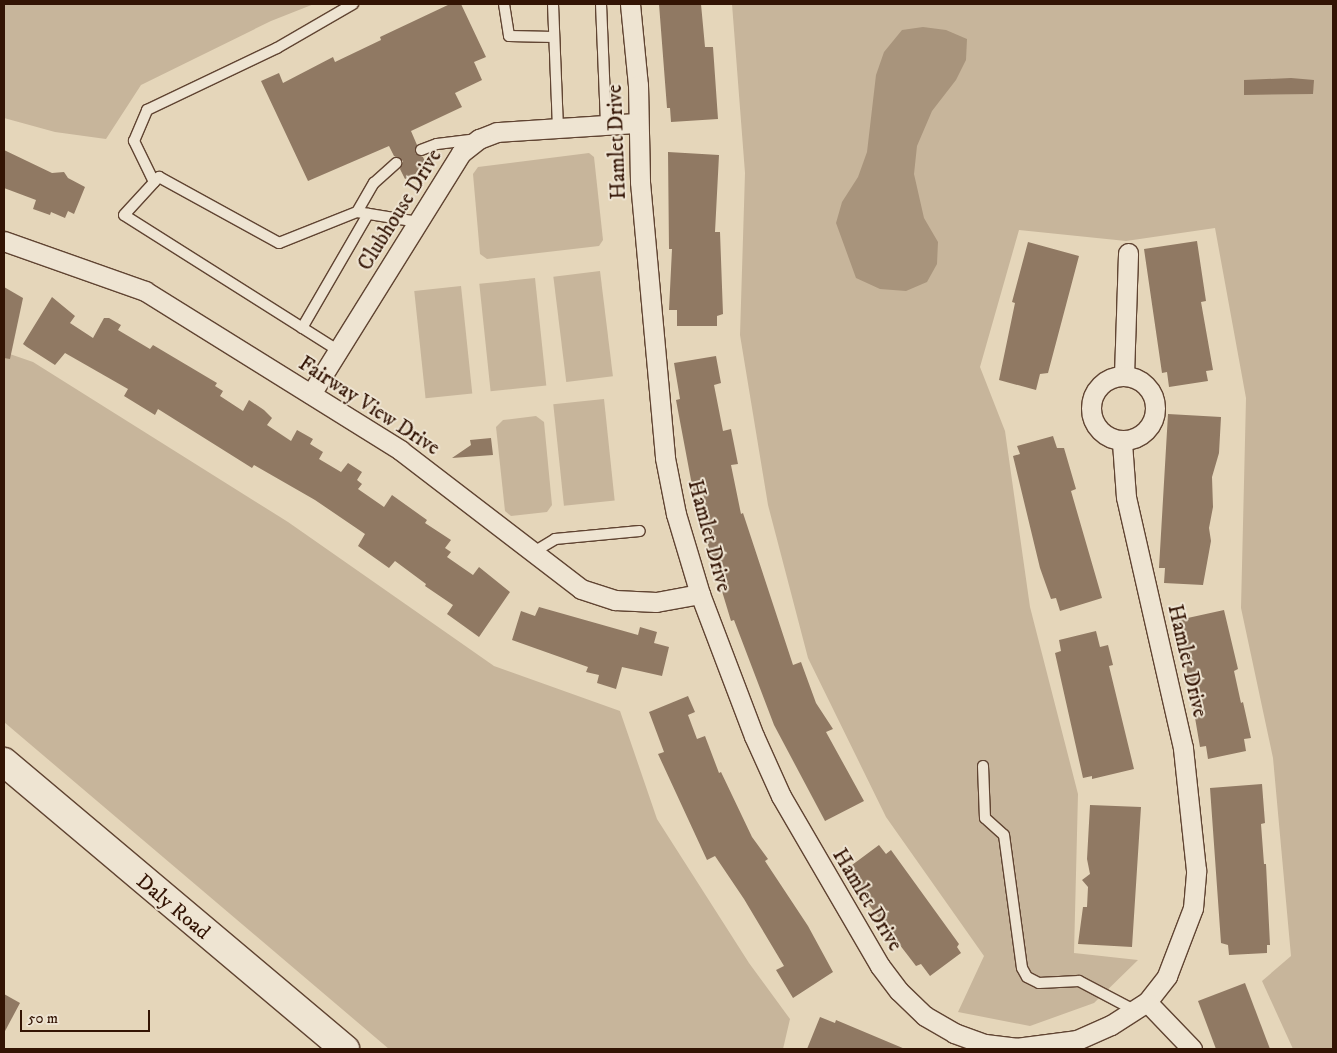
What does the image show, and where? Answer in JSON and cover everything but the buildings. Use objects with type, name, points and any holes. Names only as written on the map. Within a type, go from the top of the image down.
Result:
[{"type":"main road","name":"Daly Road","points":[[4,762],[345,1049]]},
{"type":"street","name":"Hamlet Drive","points":[[630,4],[640,182],[665,458],[676,514],[700,594],[754,736],[781,796],[880,966],[912,1004],[925,1016],[954,1033],[984,1044],[1016,1048],[1076,1040],[1110,1025],[1140,1006],[1167,976],[1183,941],[1193,908],[1196,870],[1183,748],[1126,497],[1122,442]]},
{"type":"street","name":"Clubhouse Drive","points":[[311,394],[462,153],[479,139],[497,132],[638,123]]},
{"type":"street","name":"Fairway View Drive","points":[[4,241],[145,291],[400,450],[581,589],[615,600],[656,602],[700,594]]},
{"type":"street","points":[[1124,375],[1128,253]]},
{"type":"street","points":[[1124,375],[1135,377],[1151,392],[1155,409],[1152,424],[1139,436],[1122,442],[1099,430],[1092,408],[1100,386],[1111,377],[1124,375]]},
{"type":"street","points":[[1140,1006],[1192,1049]]},
{"type":"lane","points":[[154,182],[134,141],[148,110],[278,48],[353,4]]},
{"type":"lane","points":[[504,4],[509,36],[554,37]]},
{"type":"lane","points":[[553,4],[558,128]]},
{"type":"lane","points":[[601,4],[606,125]]},
{"type":"lane","points":[[421,150],[437,144],[479,139]]},
{"type":"lane","points":[[357,212],[374,182],[396,163]]},
{"type":"lane","points":[[338,351],[124,215],[159,177],[279,243],[357,212],[418,222]]},
{"type":"lane","points":[[302,328],[368,214]]},
{"type":"lane","points":[[532,553],[555,539],[640,530]]},
{"type":"lane","points":[[983,766],[985,818],[1004,835],[1022,968],[1027,977],[1038,983],[1079,981],[1140,1006]]},
{"type":"shaded area","points":[[4,4],[314,4],[271,21],[141,85],[106,139],[55,132],[4,118]]},
{"type":"shaded area","points":[[732,4],[1333,4],[1333,1049],[1293,1049],[1262,981],[1291,956],[1273,758],[1241,608],[1246,398],[1215,228],[1126,241],[1019,230],[980,367],[1005,431],[1030,607],[1078,794],[1074,953],[1138,960],[1094,1003],[1030,1026],[958,1012],[984,956],[886,817],[808,658],[768,505],[740,335],[745,173]]},
{"type":"shaded area","points":[[923,27],[946,30],[967,39],[966,60],[956,80],[932,111],[917,146],[914,174],[924,218],[938,242],[937,264],[927,282],[906,291],[880,289],[856,278],[836,223],[842,202],[858,177],[867,152],[876,75],[884,52],[902,30]]},
{"type":"shaded area","points":[[589,153],[594,157],[603,240],[599,246],[487,259],[480,254],[473,174],[478,167]]},
{"type":"shaded area","points":[[600,271],[613,376],[566,382],[553,277]]},
{"type":"shaded area","points":[[535,278],[546,385],[491,391],[479,284]]},
{"type":"shaded area","points":[[461,286],[472,393],[426,398],[414,291]]},
{"type":"shaded area","points":[[4,352],[33,362],[288,522],[494,666],[620,711],[657,819],[749,963],[790,1019],[783,1049],[389,1049],[4,722]]},
{"type":"shaded area","points":[[604,399],[615,500],[564,506],[553,404]]},
{"type":"shaded area","points":[[536,416],[544,422],[552,505],[547,512],[511,516],[505,511],[496,427],[503,420]]}]
